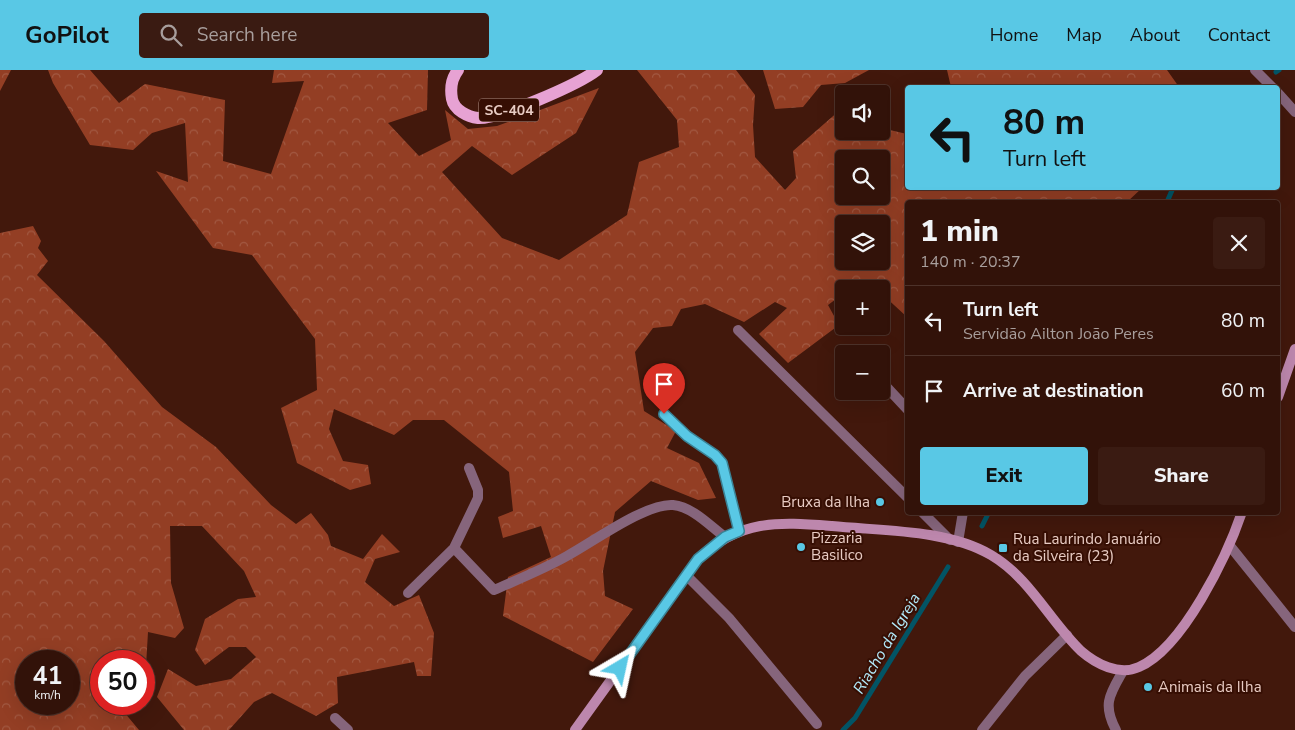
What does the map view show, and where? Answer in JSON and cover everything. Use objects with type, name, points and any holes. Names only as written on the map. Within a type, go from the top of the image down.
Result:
[{"type":"main road","name":"SC-404","points":[[458,70],[454,74],[450,89],[452,104],[464,114],[479,118],[506,112],[571,86],[597,70]]},
{"type":"main road","points":[[1280,390],[1295,349]]},
{"type":"main road","points":[[575,730],[686,575],[704,554],[725,537],[739,531],[782,523],[898,532],[954,541],[990,554],[1019,576],[1080,650],[1093,660],[1123,671],[1139,668],[1152,659],[1169,644],[1181,629],[1202,597],[1230,546],[1241,515]]},
{"type":"street","points":[[1255,70],[1270,85]]},
{"type":"street","points":[[1280,95],[1295,112]]},
{"type":"street","points":[[738,330],[905,495]]},
{"type":"street","points":[[890,390],[905,407]]},
{"type":"street","points":[[664,414],[687,436],[715,455],[722,463],[739,531]]},
{"type":"street","points":[[408,593],[454,548],[478,498],[478,490],[469,468]]},
{"type":"street","points":[[454,548],[494,590],[566,557],[642,513],[660,506],[674,505],[692,511],[725,537]]},
{"type":"street","points":[[925,515],[954,541],[962,515]]},
{"type":"street","points":[[1230,546],[1295,627]]},
{"type":"street","points":[[686,575],[729,618],[817,724]]},
{"type":"street","points":[[982,730],[1025,676],[1067,636]]},
{"type":"street","points":[[1114,729],[1107,705],[1109,696],[1123,671]]},
{"type":"street","points":[[335,718],[348,730]]},
{"type":"green space","points":[[0,70],[11,70],[0,91]]},
{"type":"green space","points":[[48,70],[90,70],[119,103],[145,84],[225,100],[223,161],[271,174],[304,81],[272,83],[274,70],[428,70],[427,110],[388,123],[419,156],[451,140],[445,110],[468,129],[497,126],[599,88],[576,133],[512,175],[472,146],[442,172],[502,238],[559,260],[627,215],[639,162],[679,147],[677,120],[637,70],[736,70],[755,95],[753,125],[755,157],[785,190],[796,178],[793,151],[835,114],[835,140],[890,140],[890,130],[905,134],[905,190],[1140,190],[1129,200],[905,200],[905,315],[890,301],[890,280],[835,280],[835,300],[828,305],[835,318],[835,328],[788,363],[759,334],[787,308],[775,302],[744,322],[705,304],[681,309],[672,326],[653,328],[635,352],[644,411],[676,431],[667,448],[699,463],[716,498],[698,500],[651,481],[615,512],[603,571],[605,596],[633,609],[593,662],[503,616],[508,577],[551,557],[541,526],[503,538],[498,517],[513,511],[509,472],[444,420],[413,420],[394,435],[334,409],[329,429],[343,461],[368,465],[371,484],[350,490],[297,463],[281,408],[317,390],[315,339],[252,255],[213,248],[156,171],[188,182],[185,123],[152,133],[133,150],[90,145],[53,83]]},
{"type":"green space","points":[[763,70],[869,70],[845,83],[821,85],[803,107],[775,109]]},
{"type":"green space","points":[[947,70],[1167,70],[1178,85],[951,85]]},
{"type":"green space","points":[[33,226],[41,241],[38,248],[48,261],[37,275],[104,341],[162,407],[216,447],[271,505],[296,524],[311,513],[328,535],[331,546],[363,559],[382,534],[400,552],[375,559],[365,582],[394,606],[419,595],[434,633],[431,676],[417,676],[414,662],[337,677],[338,703],[316,716],[272,693],[254,702],[229,730],[184,730],[157,697],[168,669],[196,686],[231,679],[256,657],[246,647],[229,647],[205,665],[195,650],[205,619],[238,599],[256,597],[244,571],[202,526],[170,526],[171,583],[184,628],[175,638],[148,632],[147,650],[90,650],[90,715],[126,715],[139,730],[0,730],[0,233]]},
{"type":"waterway","name":"Riacho da Igreja","points":[[1168,200],[1172,190]]},
{"type":"waterway","name":"Riacho da Igreja","points":[[982,526],[988,515]]},
{"type":"waterway","name":"Riacho da Igreja","points":[[843,730],[855,718],[948,567]]},
{"type":"place","name":"Bruxa da Ilha","points":[[880,502]]},
{"type":"place","name":"Pizzaria Basilico","points":[[801,547]]},
{"type":"place","name":"Rua Laurindo Januário da Silveira (23)","points":[[1003,548]]},
{"type":"place","name":"Animais da Ilha","points":[[1148,687]]},
{"type":"route","points":[[620,668],[698,559],[709,548],[725,537],[739,531],[722,463],[715,455],[687,436],[664,414]]}]
